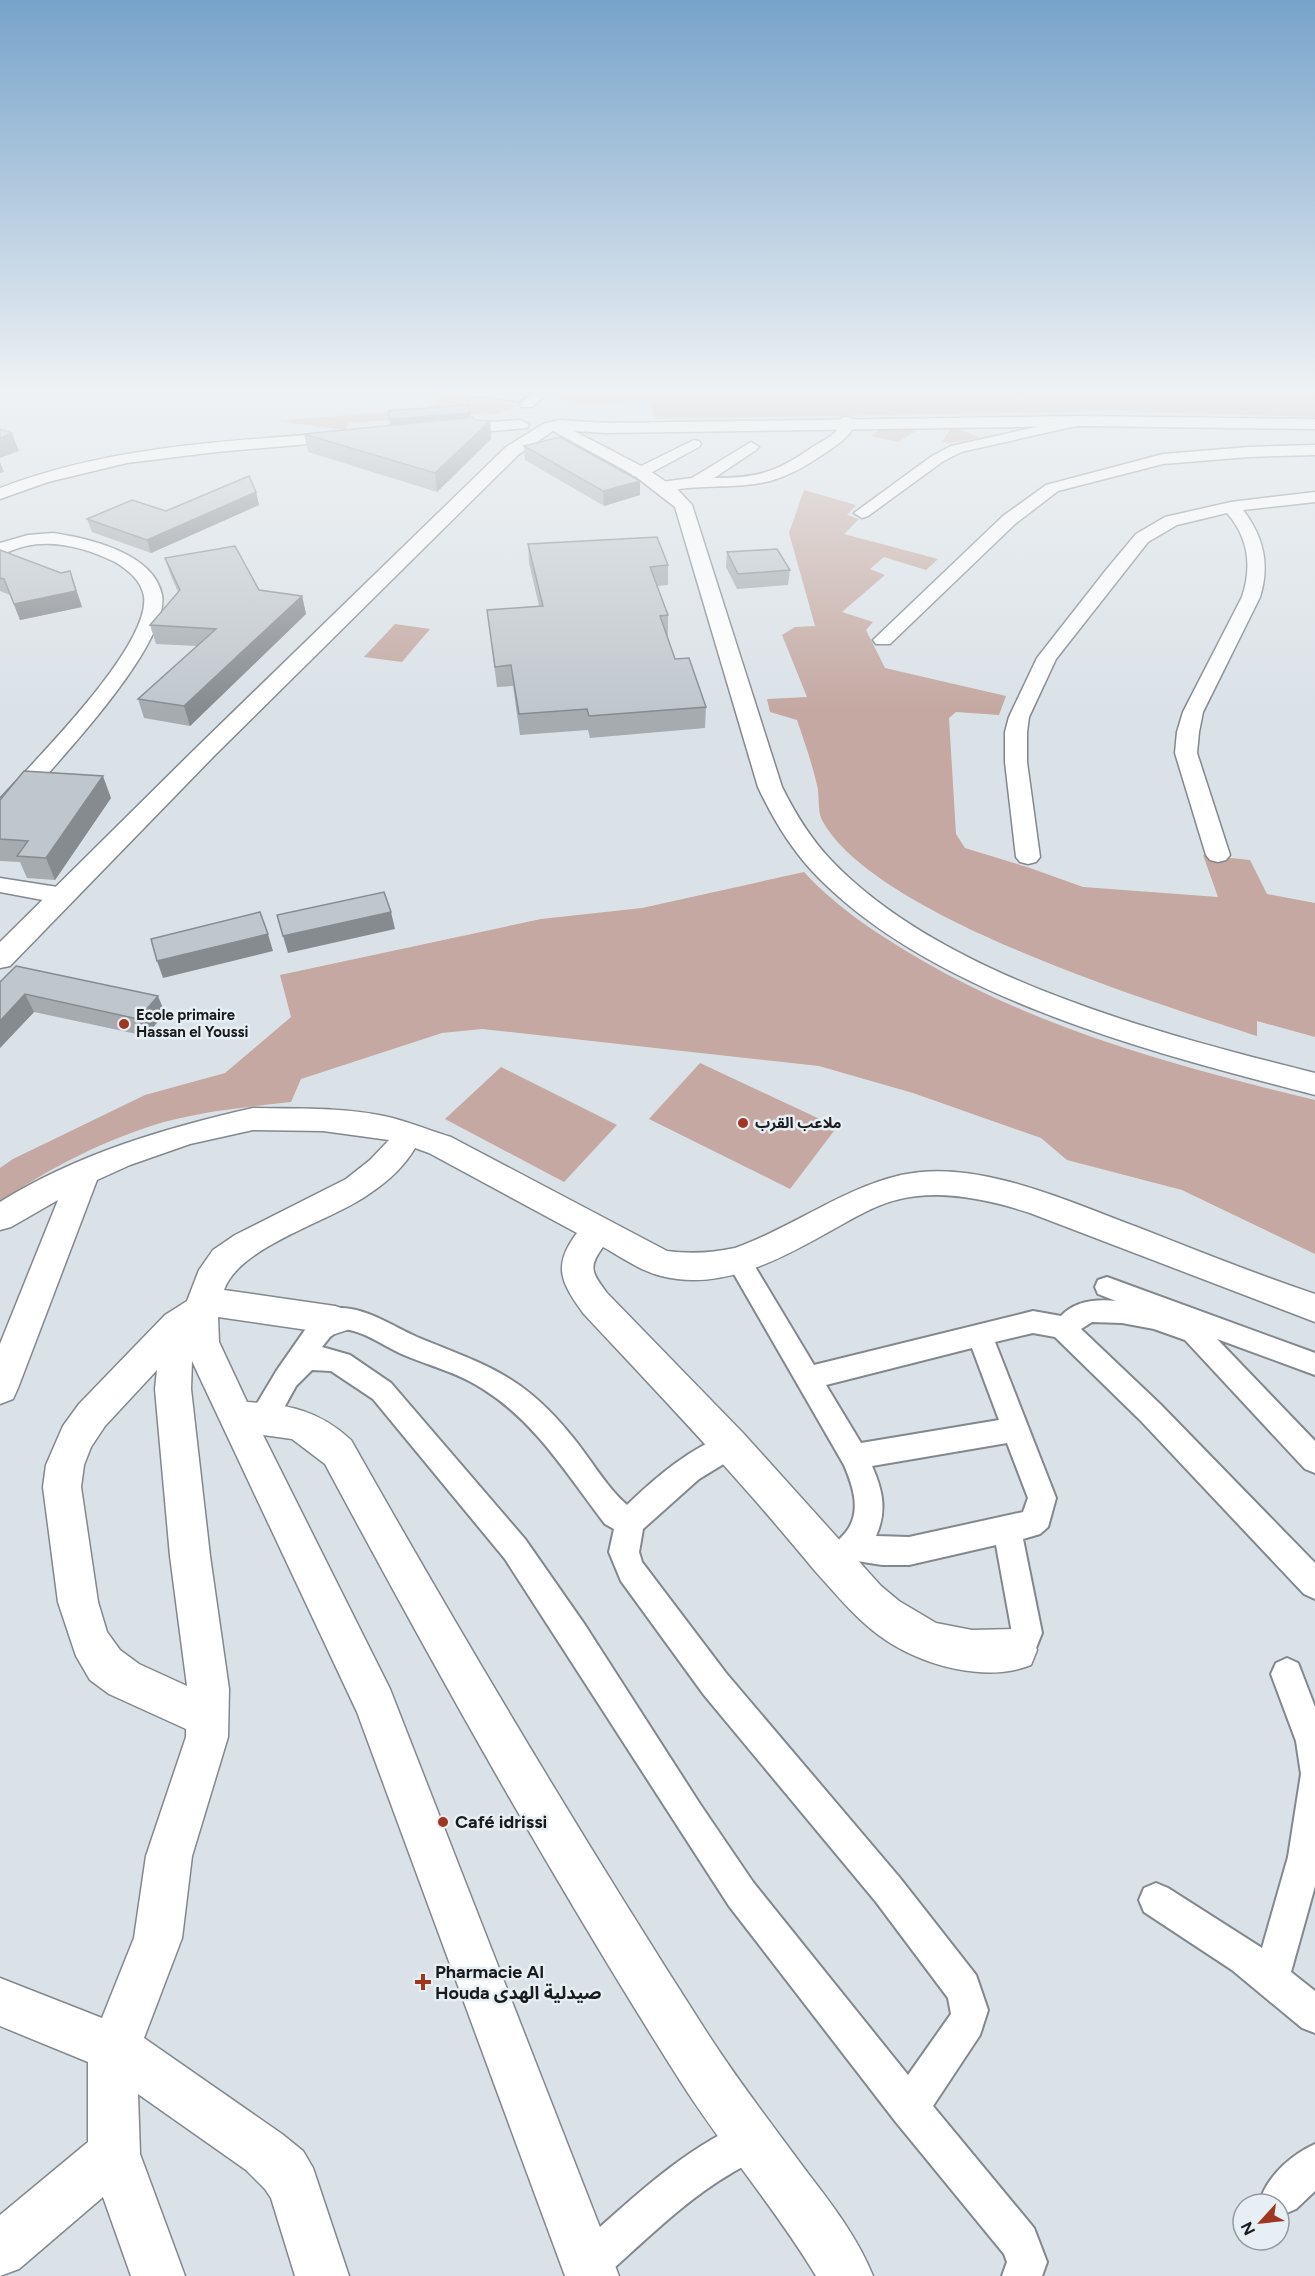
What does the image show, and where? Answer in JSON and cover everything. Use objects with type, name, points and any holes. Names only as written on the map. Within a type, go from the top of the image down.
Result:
[{"type":"street","points":[[0,959],[206,751],[465,497]]},
{"type":"street","points":[[675,497],[686,510],[770,787],[790,825],[842,885],[891,923],[922,942],[1028,993],[1170,1044],[1315,1084]]},
{"type":"street","points":[[862,513],[884,497]]},
{"type":"street","points":[[883,639],[1009,520],[1040,497]]},
{"type":"street","points":[[1028,857],[1016,762],[1016,732],[1019,717],[1047,658],[1142,538],[1171,521],[1231,507],[1313,497]]},
{"type":"street","points":[[1218,855],[1186,753],[1193,712],[1251,597],[1257,578],[1253,538],[1244,520],[1231,507]]},
{"type":"street","points":[[0,549],[28,538],[61,539],[122,558],[137,569],[149,583],[154,605],[147,630],[115,679],[0,813]]},
{"type":"street","points":[[0,885],[64,896]]},
{"type":"street","points":[[0,1218],[25,1202],[84,1172],[153,1144],[253,1119],[323,1120],[384,1127],[409,1134],[461,1155],[660,1263],[674,1267],[703,1268],[739,1262],[874,1195],[915,1184],[965,1185],[1049,1207],[1315,1308]]},
{"type":"street","points":[[158,2276],[114,2154],[112,2073],[115,2048],[158,1938],[169,1856],[207,1737],[208,1689],[189,1556],[173,1389],[194,1312],[225,1259],[246,1244],[357,1187],[398,1151],[409,1134]]},
{"type":"street","points":[[0,1388],[84,1172]]},
{"type":"street","points":[[599,1230],[578,1255],[576,1268],[583,1288],[595,1304],[730,1444],[843,1554],[867,1600],[891,1621],[920,1639],[969,1650],[988,1652],[1016,1650],[1022,1647],[1027,1634],[1007,1529]]},
{"type":"street","points":[[739,1262],[854,1457],[868,1487],[872,1506],[867,1522],[843,1554]]},
{"type":"street","points":[[1107,1287],[1199,1328],[1315,1364]]},
{"type":"street","points":[[1064,1329],[1080,1314],[1106,1310],[1174,1325],[1199,1328],[1315,1460]]},
{"type":"street","points":[[194,1312],[202,1342],[249,1418],[375,1704],[589,2270],[669,2193],[704,2167],[751,2139]]},
{"type":"street","points":[[207,1717],[124,1679],[105,1665],[90,1642],[78,1602],[62,1487],[65,1465],[76,1438],[92,1415],[194,1312],[350,1319],[367,1324],[404,1343],[469,1369],[511,1393],[539,1416],[615,1514],[620,1519],[630,1522]]},
{"type":"street","points":[[249,1418],[295,1367],[323,1326],[335,1320]]},
{"type":"street","points":[[808,1378],[1033,1322],[1053,1324],[1064,1329],[1150,1412],[1315,1584]]},
{"type":"street","points":[[843,1554],[909,1551],[1030,1524],[1038,1516],[1042,1498],[980,1336]]},
{"type":"street","points":[[295,1367],[323,1358],[339,1362],[365,1377],[382,1391],[515,1550],[574,1636],[675,1797],[741,1894],[909,2107],[1020,2242],[1027,2262],[1022,2276]]},
{"type":"street","points":[[249,1418],[307,1426],[338,1452],[390,1548],[572,1858],[684,2043],[828,2243],[846,2276]]},
{"type":"street","points":[[854,1457],[1016,1429]]},
{"type":"street","points":[[730,1444],[672,1480],[630,1522],[624,1552],[631,1571],[715,1684],[888,1890],[969,1999],[967,2022],[909,2107]]},
{"type":"street","points":[[1287,1674],[1312,1741],[1315,1768]]},
{"type":"street","points":[[1271,1979],[1309,1844],[1314,1813],[1315,1781]]},
{"type":"street","points":[[1156,1900],[1245,1958],[1315,2015]]},
{"type":"street","points":[[0,2002],[115,2048],[254,2145],[284,2170],[294,2187],[322,2276]]},
{"type":"street","points":[[0,2250],[114,2154]]},
{"type":"street","points":[[1285,2192],[1315,2164]]},
{"type":"shaded area","points":[[801,497],[829,497],[856,505],[847,515],[859,519],[844,534],[938,559],[926,570],[884,557],[870,569],[885,575],[842,612],[873,622],[866,630],[885,668],[1006,696],[999,715],[956,712],[949,718],[956,834],[965,848],[1083,887],[1218,897],[1203,855],[1250,860],[1267,894],[1315,903],[1315,1037],[1257,1021],[1257,1036],[1087,978],[955,922],[897,889],[851,855],[822,820],[815,777],[797,720],[770,712],[767,699],[807,697],[782,635],[795,627],[815,626],[789,533]]},
{"type":"shaded area","points":[[395,624],[430,629],[402,662],[364,657]]},
{"type":"shaded area","points":[[804,872],[845,910],[891,941],[969,986],[1017,1008],[1163,1060],[1315,1100],[1315,1254],[1182,1190],[1067,1160],[1041,1138],[913,1093],[819,1066],[482,1029],[442,1033],[301,1079],[291,1102],[195,1115],[142,1129],[79,1156],[0,1202],[0,1168],[13,1159],[145,1095],[225,1073],[291,1017],[280,975],[541,919],[642,908]]},
{"type":"shaded area","name":"ملاعب القرب","points":[[700,1063],[837,1127],[790,1189],[649,1119]]},
{"type":"shaded area","points":[[501,1067],[617,1125],[564,1182],[445,1119]]},
{"type":"building","points":[[199,497],[244,497],[147,540],[87,519],[132,500],[166,511]]},
{"type":"building","points":[[657,537],[668,565],[650,567],[668,615],[660,616],[675,659],[689,658],[706,707],[589,716],[587,709],[519,714],[511,665],[495,667],[487,610],[543,606],[528,544]]},
{"type":"building","points":[[235,546],[259,590],[302,596],[184,706],[138,699],[216,629],[150,625],[180,590],[165,558]]},
{"type":"building","points":[[777,549],[790,570],[738,574],[727,552]]},
{"type":"building","points":[[0,550],[61,573],[70,571],[76,591],[14,604],[4,579],[0,578]]},
{"type":"building","points":[[24,771],[103,776],[46,858],[17,856],[28,841],[0,839],[0,800]]},
{"type":"building","points":[[384,892],[391,912],[283,936],[277,915]]},
{"type":"building","points":[[260,912],[268,934],[157,961],[151,939]]},
{"type":"building","points":[[16,966],[158,996],[138,1019],[25,994],[0,1021],[0,982]]},
{"type":"place","name":"Ecole primaire Hassan el Youssi","points":[[124,1024]]},
{"type":"place","name":"ملاعب القرب","points":[[743,1123]]},
{"type":"place","name":"Café idrissi","points":[[443,1822]]},
{"type":"place","name":"Pharmacie Al Houda صيدلية الهدى","points":[[423,1982]]}]
